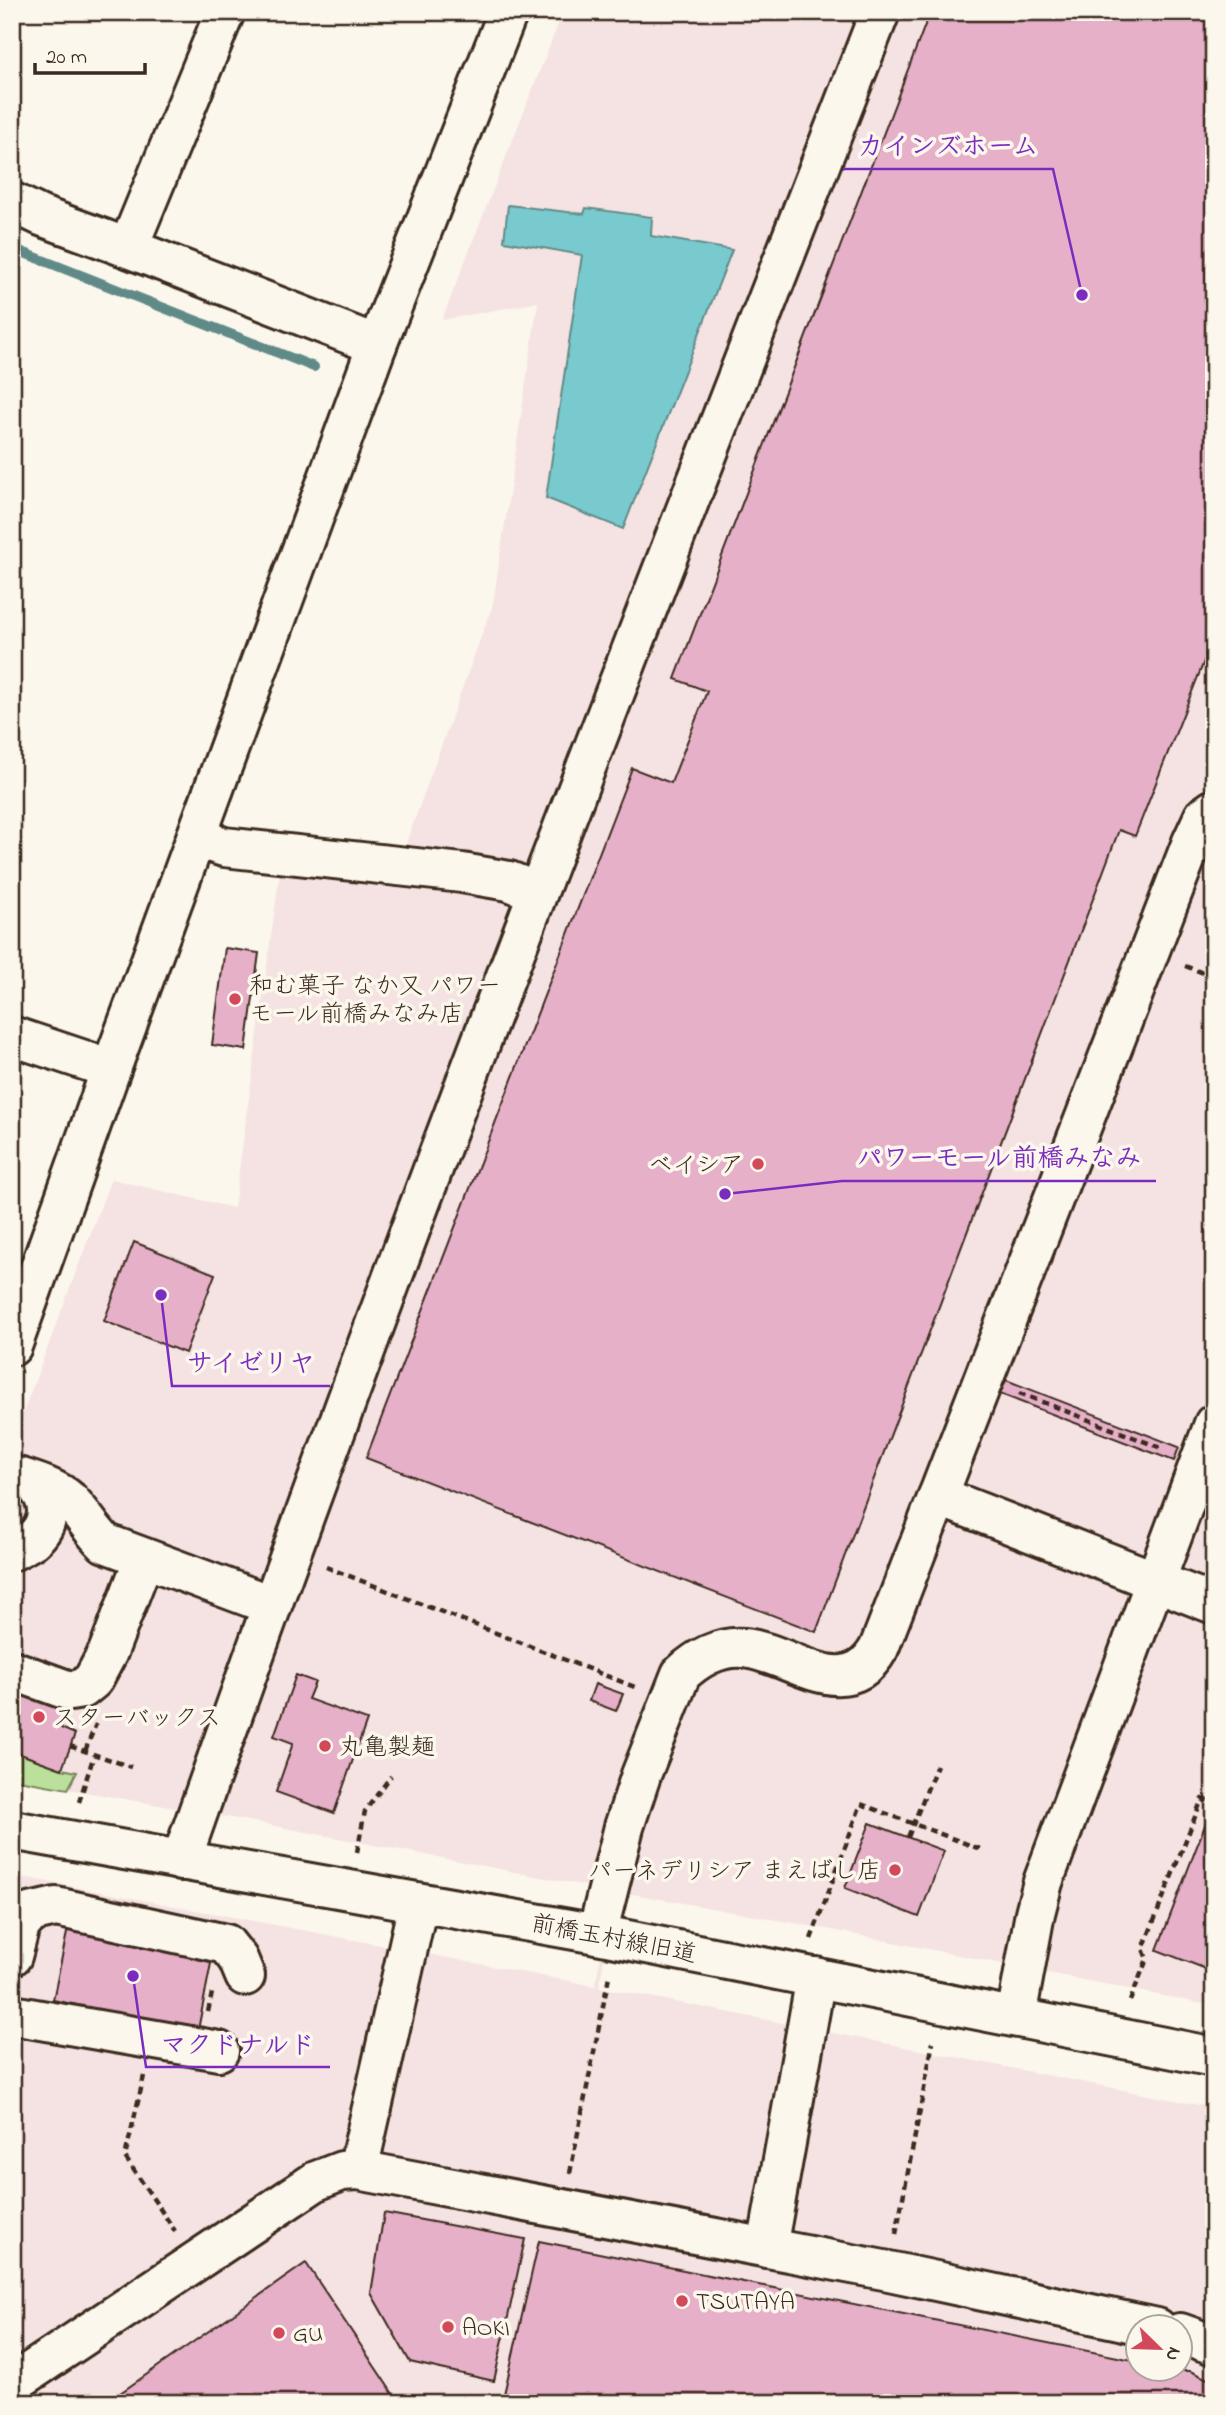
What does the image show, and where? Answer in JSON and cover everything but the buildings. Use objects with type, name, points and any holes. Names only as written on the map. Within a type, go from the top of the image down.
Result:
[{"type":"street","points":[[128,248],[225,12]]},
{"type":"street","points":[[12,1346],[377,345],[508,12]]},
{"type":"street","points":[[181,1861],[271,1605],[537,892],[880,12]]},
{"type":"street","points":[[12,202],[41,216],[377,345]]},
{"type":"street","points":[[597,1934],[624,1827],[641,1775],[681,1674],[692,1663],[706,1655],[734,1648],[758,1651],[827,1675],[844,1676],[867,1664],[879,1648],[984,1379],[1203,846],[1204,816],[1214,809]]},
{"type":"street","points":[[196,838],[224,847],[462,873],[509,881],[537,892]]},
{"type":"street","points":[[12,1036],[111,1069]]},
{"type":"street","points":[[1016,2017],[1043,1882],[1214,1423]]},
{"type":"street","points":[[22,1478],[62,1494],[105,1543]]},
{"type":"street","points":[[20,1546],[41,1528],[48,1512],[48,1502],[43,1492],[22,1478]]},
{"type":"street","points":[[938,1496],[1214,1604]]},
{"type":"street","points":[[20,1546],[65,1539],[105,1543],[271,1605]]},
{"type":"street","points":[[12,1670],[70,1691],[82,1689],[93,1680],[108,1653],[144,1558]]},
{"type":"street","name":"前橋玉村線旧道","points":[[12,1830],[597,1934],[812,1962],[1016,2017],[1214,2057]]},
{"type":"street","points":[[358,2170],[418,1904]]},
{"type":"street","points":[[12,1956],[21,1916],[56,1907],[226,1944],[238,1959],[245,1976]]},
{"type":"street","points":[[767,2248],[812,1962]]},
{"type":"street","points":[[17,2013],[219,2051]]},
{"type":"street","points":[[12,2384],[316,2181],[342,2171],[358,2170],[889,2271],[1124,2321]]},
{"type":"street","points":[[1194,2338],[1214,2346]]},
{"type":"path","points":[[984,1379],[1199,1463]]},
{"type":"path","points":[[320,1564],[645,1691]]},
{"type":"path","points":[[70,1746],[131,1768]]},
{"type":"path","points":[[79,1801],[94,1755]]},
{"type":"path","points":[[908,1837],[937,1765]]},
{"type":"path","points":[[356,1857],[365,1811],[391,1776]]},
{"type":"path","points":[[1127,2009],[1147,1959],[1143,1949],[1202,1799],[1214,1804]]},
{"type":"path","points":[[812,1962],[861,1804],[980,1849]]},
{"type":"path","points":[[563,2209],[609,1976]]},
{"type":"path","points":[[155,2040],[137,2099],[125,2157],[195,2261]]},
{"type":"path","points":[[889,2271],[933,2042]]},
{"type":"shaded area","points":[[563,12],[1214,12],[1214,2006],[827,1929],[616,1891],[599,1987],[1214,2108],[1214,2403],[12,2403],[12,1875],[595,1986],[614,1891],[12,1779],[12,1442],[111,1179],[234,1208],[282,857],[393,879],[493,604],[538,302],[442,320]]},
{"type":"green space","points":[[12,1751],[77,1772],[68,1789],[12,1779]]},
{"type":"water","points":[[508,205],[584,214],[586,208],[652,217],[651,236],[732,250],[623,529],[546,498],[582,255],[504,241]]},
{"type":"waterway","points":[[12,248],[314,367]]},
{"type":"place","name":"カインズホーム","points":[[1082,295]]},
{"type":"place","name":"和む菓子 なか又 パワー モール前橋みなみ店","points":[[235,999]]},
{"type":"place","name":"ベイシア","points":[[758,1164]]},
{"type":"place","name":"パワーモール前橋みなみ","points":[[725,1194]]},
{"type":"place","name":"サイゼリヤ","points":[[161,1295]]},
{"type":"place","name":"スターバックス","points":[[39,1717]]},
{"type":"place","name":"丸亀製麺","points":[[325,1746]]},
{"type":"place","name":"パーネデリシア まえばし店","points":[[895,1870]]},
{"type":"place","name":"マクドナルド","points":[[133,1976]]},
{"type":"place","name":"TSUTAYA","points":[[682,2301]]},
{"type":"place","name":"AOKI","points":[[448,2327]]},
{"type":"place","name":"GU","points":[[279,2333]]}]
